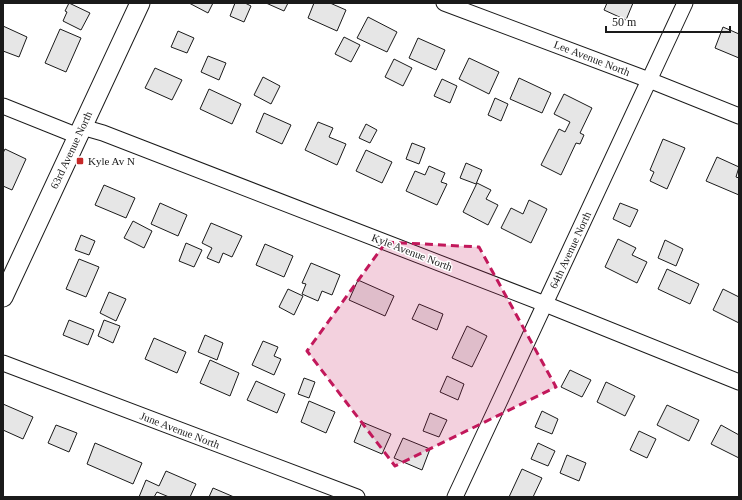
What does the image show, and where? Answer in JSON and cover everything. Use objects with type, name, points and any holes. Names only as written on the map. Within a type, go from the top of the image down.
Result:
[{"type":"street","name":"63rd Avenue North","points":[[3,297],[140,3]]},
{"type":"street","name":"Lee Avenue North","points":[[444,3],[649,80],[739,116]]},
{"type":"street","name":"64th Avenue North","points":[[455,497],[685,3]]},
{"type":"street","name":"Kyle Avenue North","points":[[3,106],[80,131],[111,135],[545,304],[739,382]]},
{"type":"street","name":"June Avenue North","points":[[3,363],[357,497]]},
{"type":"highlighted area","points":[[386,242],[479,247],[556,387],[395,466],[307,351]]},
{"type":"building","points":[[69,3],[90,13],[81,30],[63,21],[67,12],[65,11]]},
{"type":"building","points":[[189,3],[213,3],[208,13]]},
{"type":"building","points":[[235,3],[245,3],[251,6],[244,22],[230,16]]},
{"type":"building","points":[[266,3],[288,3],[284,11]]},
{"type":"building","points":[[314,3],[330,3],[346,10],[337,31],[308,18]]},
{"type":"building","points":[[607,3],[633,3],[626,20],[604,10]]},
{"type":"building","points":[[368,17],[397,32],[387,52],[357,38]]},
{"type":"building","points":[[3,26],[27,37],[19,57],[3,51]]},
{"type":"building","points":[[723,27],[739,34],[739,58],[715,48]]},
{"type":"building","points":[[60,29],[81,38],[66,72],[45,63]]},
{"type":"building","points":[[178,31],[194,38],[187,53],[171,47]]},
{"type":"building","points":[[344,37],[360,45],[351,62],[335,54]]},
{"type":"building","points":[[418,38],[445,50],[436,70],[409,58]]},
{"type":"building","points":[[208,56],[226,63],[219,80],[201,72]]},
{"type":"building","points":[[469,58],[499,72],[489,94],[459,79]]},
{"type":"building","points":[[394,59],[412,68],[403,86],[385,77]]},
{"type":"building","points":[[155,68],[182,80],[172,100],[145,88]]},
{"type":"building","points":[[263,77],[280,86],[271,104],[254,95]]},
{"type":"building","points":[[519,78],[551,93],[542,113],[510,99]]},
{"type":"building","points":[[442,79],[457,86],[450,103],[434,96]]},
{"type":"building","points":[[209,89],[241,104],[232,124],[200,109]]},
{"type":"building","points":[[564,94],[592,108],[580,133],[584,135],[580,144],[576,143],[561,175],[541,165],[559,129],[565,132],[570,122],[554,114]]},
{"type":"building","points":[[495,98],[508,104],[501,121],[488,115]]},
{"type":"building","points":[[264,113],[291,125],[282,144],[256,132]]},
{"type":"building","points":[[318,122],[333,128],[329,137],[346,144],[337,165],[305,150]]},
{"type":"building","points":[[366,124],[377,130],[370,143],[359,138]]},
{"type":"building","points":[[663,139],[685,148],[667,189],[650,181],[654,172],[650,170]]},
{"type":"building","points":[[412,143],[425,148],[419,164],[406,159]]},
{"type":"building","points":[[5,149],[26,159],[12,190],[3,186],[3,153]]},
{"type":"building","points":[[366,150],[392,162],[382,183],[356,171]]},
{"type":"building","points":[[717,157],[739,167],[736,177],[739,178],[739,195],[706,181]]},
{"type":"building","points":[[466,163],[482,170],[476,184],[460,178]]},
{"type":"building","points":[[429,166],[445,173],[441,182],[447,184],[437,205],[406,191],[415,171],[425,175]]},
{"type":"building","points":[[477,183],[491,190],[486,199],[498,205],[488,225],[463,212]]},
{"type":"building","points":[[104,185],[135,198],[126,218],[95,205]]},
{"type":"building","points":[[529,200],[547,209],[531,243],[501,228],[511,208],[523,214]]},
{"type":"building","points":[[160,203],[187,215],[178,236],[151,224]]},
{"type":"building","points":[[620,203],[638,210],[630,227],[613,219]]},
{"type":"building","points":[[133,221],[152,231],[144,248],[124,238]]},
{"type":"building","points":[[211,223],[242,236],[232,257],[223,253],[219,263],[207,258],[212,248],[202,243]]},
{"type":"building","points":[[81,235],[95,241],[89,255],[75,250]]},
{"type":"building","points":[[618,239],[636,248],[632,255],[647,262],[637,283],[605,267]]},
{"type":"building","points":[[665,240],[683,249],[676,266],[658,258]]},
{"type":"building","points":[[186,243],[202,250],[194,267],[179,261]]},
{"type":"building","points":[[265,244],[293,256],[284,277],[256,265]]},
{"type":"building","points":[[79,259],[99,267],[86,297],[66,289]]},
{"type":"building","points":[[311,263],[340,275],[332,295],[322,291],[318,301],[302,294],[306,284],[302,283]]},
{"type":"building","points":[[667,269],[699,284],[690,304],[658,289]]},
{"type":"building","points":[[358,280],[394,296],[385,316],[349,300]]},
{"type":"building","points":[[288,289],[303,296],[294,315],[279,307]]},
{"type":"building","points":[[723,289],[739,297],[739,323],[713,310]]},
{"type":"building","points":[[109,292],[126,299],[116,321],[100,313]]},
{"type":"building","points":[[419,304],[443,314],[437,330],[412,319]]},
{"type":"building","points":[[69,320],[94,330],[88,345],[63,335]]},
{"type":"building","points":[[104,320],[120,326],[113,343],[98,336]]},
{"type":"building","points":[[467,326],[487,336],[472,367],[452,358]]},
{"type":"building","points":[[205,335],[223,343],[217,360],[198,352]]},
{"type":"building","points":[[154,338],[186,352],[177,373],[145,359]]},
{"type":"building","points":[[263,341],[278,347],[274,356],[281,359],[274,375],[252,365]]},
{"type":"building","points":[[210,360],[239,373],[230,396],[200,383]]},
{"type":"building","points":[[570,370],[591,380],[582,397],[561,387]]},
{"type":"building","points":[[447,376],[464,384],[458,400],[440,392]]},
{"type":"building","points":[[304,378],[315,382],[309,398],[298,394]]},
{"type":"building","points":[[256,381],[285,394],[277,413],[247,400]]},
{"type":"building","points":[[606,382],[635,396],[625,416],[597,402]]},
{"type":"building","points":[[309,401],[335,412],[326,433],[301,422]]},
{"type":"building","points":[[3,404],[33,417],[23,439],[3,430]]},
{"type":"building","points":[[667,405],[699,420],[689,441],[657,425]]},
{"type":"building","points":[[542,411],[558,419],[552,434],[535,427]]},
{"type":"building","points":[[430,413],[447,420],[439,437],[423,431]]},
{"type":"building","points":[[362,422],[391,434],[382,454],[354,442]]},
{"type":"building","points":[[56,425],[77,433],[69,452],[48,443]]},
{"type":"building","points":[[721,425],[739,435],[739,458],[711,444]]},
{"type":"building","points":[[639,431],[656,439],[647,458],[630,450]]},
{"type":"building","points":[[403,438],[430,449],[422,470],[394,458]]},
{"type":"building","points":[[95,443],[142,463],[133,484],[87,464]]},
{"type":"building","points":[[538,443],[555,451],[548,466],[531,459]]},
{"type":"building","points":[[567,455],[586,463],[579,481],[560,473]]},
{"type":"building","points":[[522,469],[542,478],[533,497],[509,497]]},
{"type":"building","points":[[166,471],[196,484],[190,497],[169,497],[157,492],[154,497],[139,497],[146,480],[159,486]]},
{"type":"building","points":[[213,488],[234,497],[209,497]]},
{"type":"place","name":"Kyle Av N","points":[[80,161]]}]
